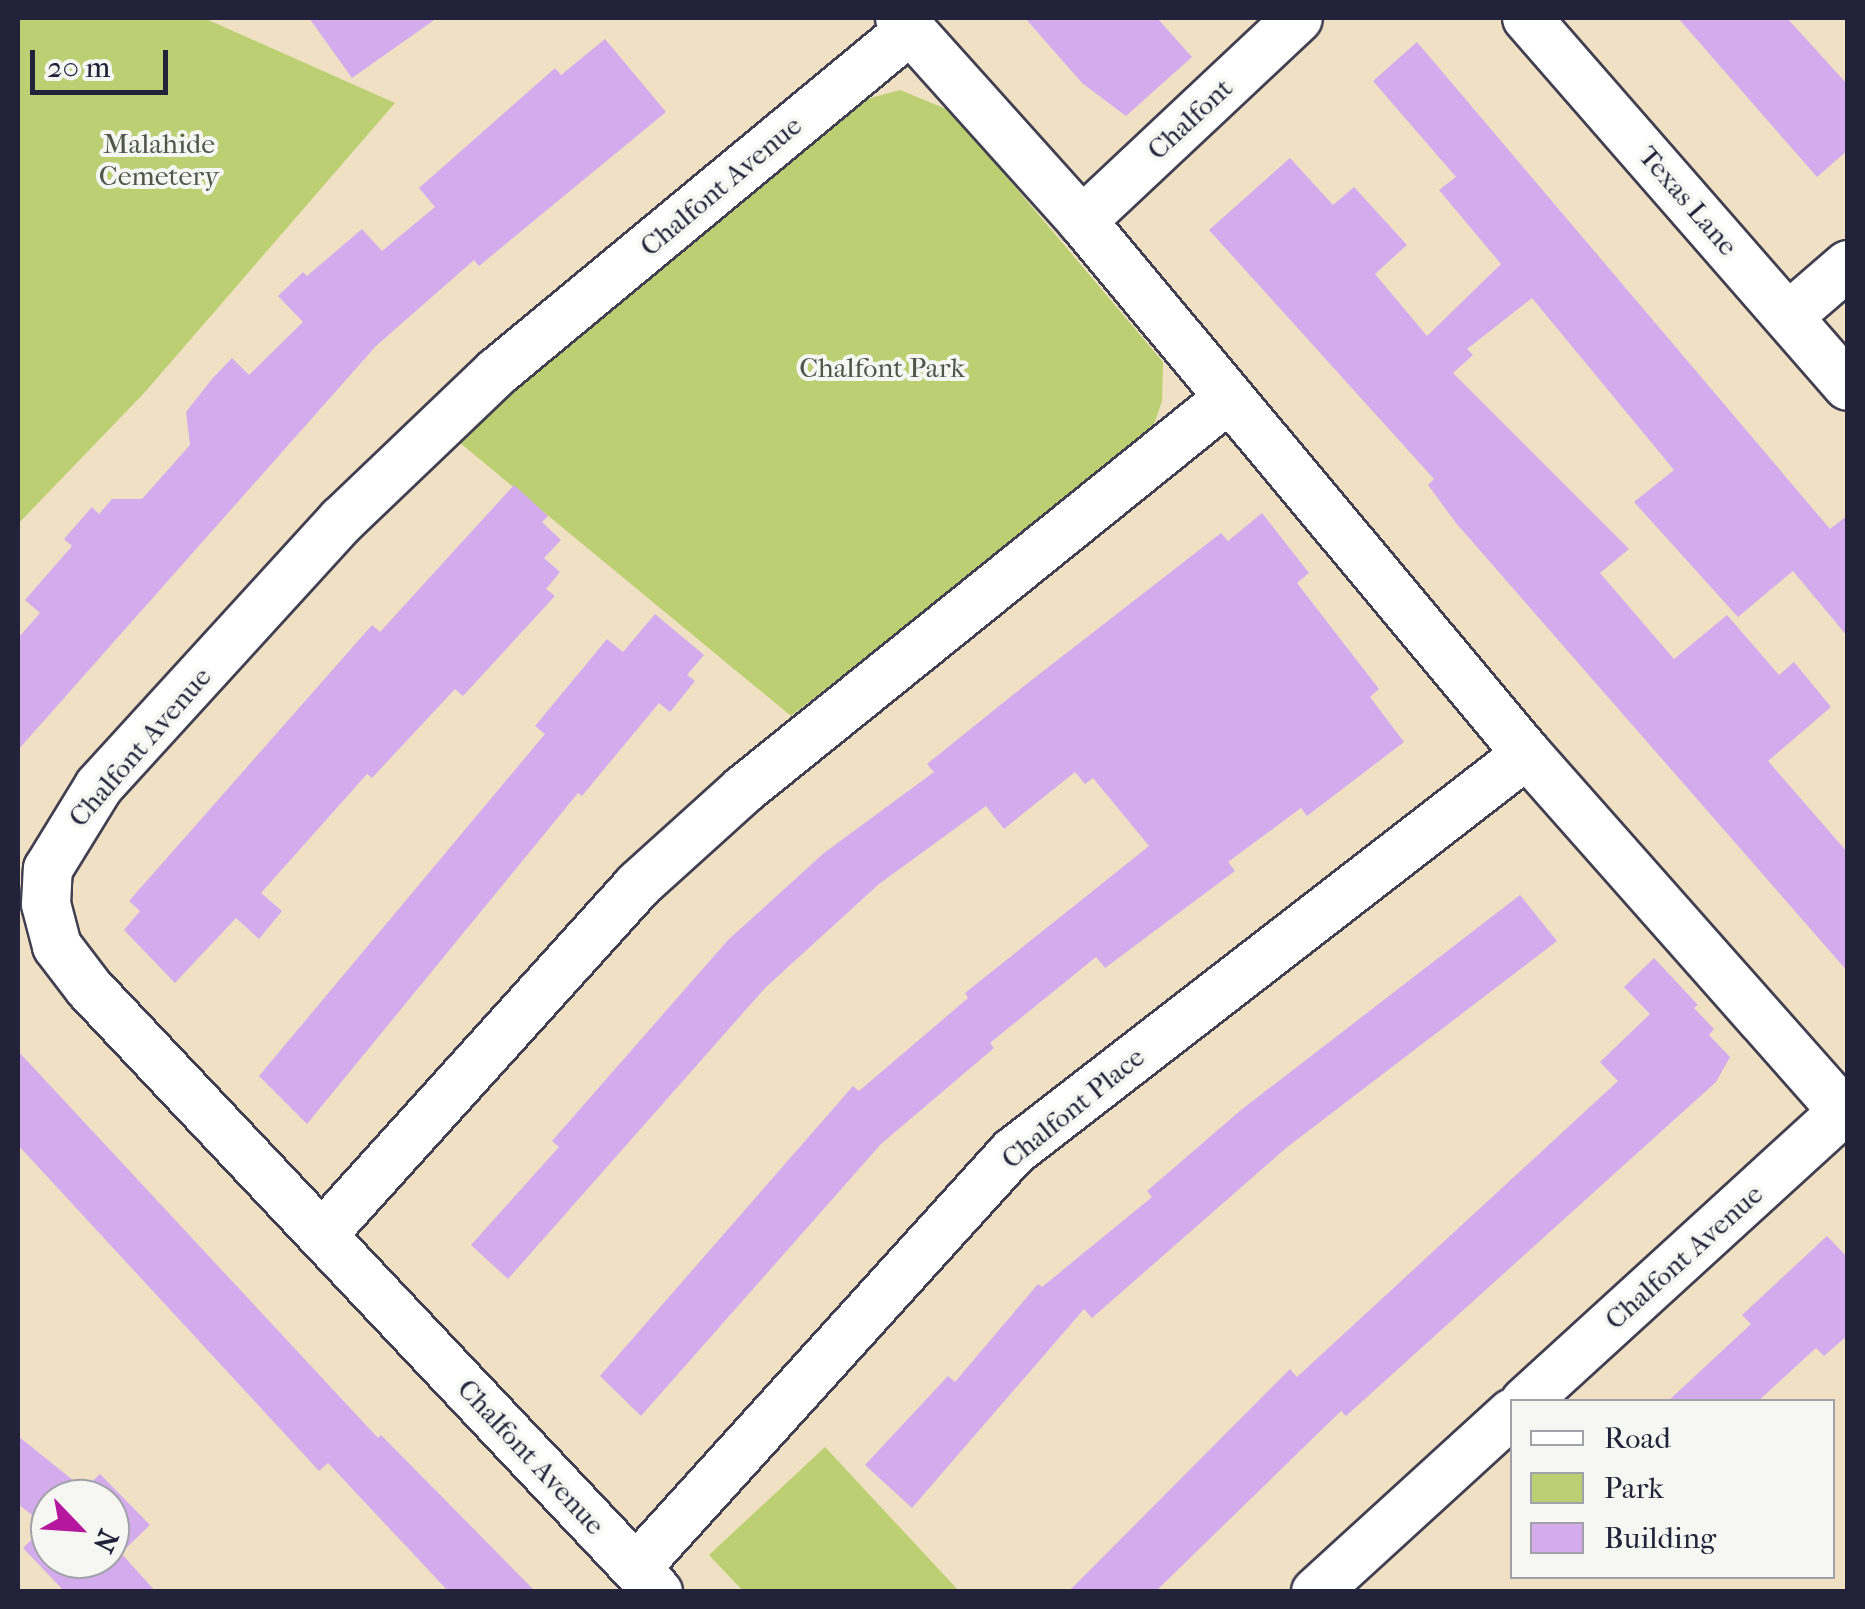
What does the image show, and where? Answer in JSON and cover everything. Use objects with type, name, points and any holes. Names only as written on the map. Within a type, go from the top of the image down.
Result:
[{"type":"street","name":"Chalfont","points":[[1082,221],[1298,18]]},
{"type":"street","name":"Texas Lane","points":[[1528,18],[1848,386]]},
{"type":"street","points":[[905,24],[1082,221],[1527,754],[1846,1114]]},
{"type":"street","name":"Chalfont Avenue","points":[[647,1580],[57,946],[46,904],[48,869],[61,839],[99,786],[342,520],[483,385],[905,24]]},
{"type":"street","points":[[1789,316],[1848,265]]},
{"type":"street","points":[[322,1235],[638,885],[742,790],[1228,398]]},
{"type":"street","name":"Chalfont Place","points":[[647,1580],[1013,1152],[1527,754]]},
{"type":"street","name":"Chalfont Avenue","points":[[1528,1399],[1846,1114]]},
{"type":"street","points":[[1316,1592],[1510,1415]]},
{"type":"green space","name":"Malahide Cemetery","points":[[18,18],[204,18],[395,103],[145,392],[18,524]]},
{"type":"green space","name":"Chalfont Park","points":[[900,90],[951,111],[1163,362],[1162,401],[1151,433],[791,716],[454,438],[867,99]]},
{"type":"green space","points":[[825,1447],[959,1591],[743,1591],[709,1555]]},
{"type":"building","points":[[309,18],[437,18],[352,78]]},
{"type":"building","points":[[1025,18],[1157,18],[1192,57],[1126,116],[1082,83]]},
{"type":"building","points":[[1678,18],[1787,18],[1848,85],[1848,150],[1817,177]]},
{"type":"building","points":[[605,39],[666,112],[479,266],[474,260],[376,346],[18,750],[18,638],[40,613],[25,600],[72,546],[64,539],[92,507],[99,514],[112,499],[142,499],[190,445],[186,412],[212,379],[232,358],[249,375],[303,322],[278,296],[303,272],[307,276],[362,229],[382,251],[435,207],[419,188],[555,68],[561,75]]},
{"type":"building","points":[[1417,42],[1830,529],[1848,515],[1848,637],[1793,571],[1738,617],[1634,502],[1674,470],[1532,298],[1467,349],[1473,355],[1453,373],[1629,549],[1600,573],[1674,659],[1727,615],[1779,675],[1794,662],[1831,707],[1768,761],[1848,853],[1848,972],[1456,523],[1428,485],[1434,479],[1209,230],[1290,158],[1333,205],[1354,187],[1407,245],[1375,274],[1427,336],[1501,264],[1439,190],[1456,177],[1373,81]]},
{"type":"building","points":[[514,485],[548,516],[542,522],[561,540],[544,558],[560,572],[546,589],[555,596],[463,696],[455,689],[372,778],[367,774],[261,893],[282,911],[259,939],[236,918],[175,983],[124,930],[140,911],[129,901],[372,625],[380,632]]},
{"type":"building","points":[[1262,513],[1309,573],[1297,583],[1379,689],[1370,697],[1404,742],[1307,816],[1301,808],[1228,862],[1235,871],[1105,968],[1096,957],[990,1043],[994,1048],[881,1144],[641,1416],[600,1376],[853,1086],[859,1091],[968,998],[965,993],[1149,846],[1093,778],[1085,784],[1075,772],[1004,829],[986,806],[879,884],[765,988],[508,1279],[471,1245],[559,1147],[552,1141],[728,940],[824,853],[934,772],[927,764],[1024,686],[1221,533],[1228,541]]},
{"type":"building","points":[[655,614],[704,655],[687,675],[695,681],[670,712],[659,703],[582,796],[578,793],[307,1124],[259,1076],[545,734],[535,726],[607,639],[623,652]]},
{"type":"building","points":[[1520,895],[1557,941],[1286,1148],[1092,1318],[1084,1309],[912,1508],[865,1465],[948,1376],[955,1382],[1038,1284],[1042,1287],[1152,1197],[1147,1191],[1241,1110]]},
{"type":"building","points":[[1654,958],[1698,1005],[1694,1008],[1714,1029],[1709,1035],[1730,1057],[1716,1082],[1346,1416],[1341,1411],[1155,1592],[1068,1592],[1290,1369],[1297,1377],[1618,1081],[1600,1062],[1650,1014],[1624,987]]},
{"type":"building","points":[[18,1051],[378,1438],[381,1435],[536,1592],[449,1592],[328,1463],[319,1471],[18,1145]]},
{"type":"building","points":[[1827,1236],[1848,1258],[1848,1335],[1824,1356],[1816,1348],[1760,1399],[1670,1399],[1751,1324],[1742,1315]]},
{"type":"building","points":[[18,1436],[72,1479],[30,1479],[30,1513],[18,1504]]},
{"type":"building","points":[[130,1505],[150,1525],[130,1544]]},
{"type":"building","points":[[130,1563],[156,1592],[65,1592],[53,1579],[130,1579]]}]
